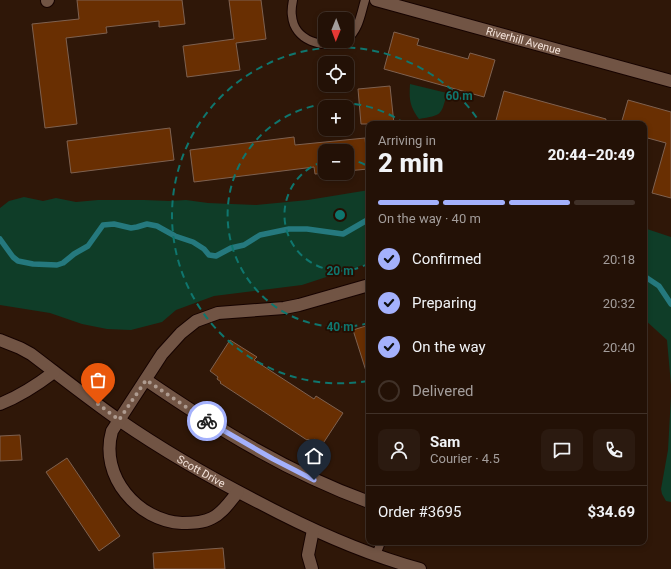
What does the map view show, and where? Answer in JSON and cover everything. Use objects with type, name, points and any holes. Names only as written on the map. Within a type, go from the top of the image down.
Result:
[{"type":"street","name":"Riverhill Avenue","points":[[376,0],[671,80]]},
{"type":"street","points":[[238,492],[221,512],[213,518],[202,522],[176,523],[154,516],[131,499],[120,487],[113,472],[110,456],[112,431],[146,380],[152,368],[172,342],[189,326],[218,313],[284,308],[326,298],[366,286]]},
{"type":"street","name":"Scott Drive","points":[[0,340],[25,351],[119,420],[173,455],[238,492],[313,530],[376,555],[420,569]]},
{"type":"street","points":[[0,404],[17,397],[54,372]]},
{"type":"street","points":[[146,380],[204,419],[273,459],[327,486],[366,501]]},
{"type":"street","points":[[312,569],[308,555],[313,530]]},
{"type":"lane","points":[[293,0],[293,20],[303,36],[310,41],[318,43]]},
{"type":"lane","points":[[354,31],[357,26],[365,0]]},
{"type":"lane","points":[[376,555],[380,545]]},
{"type":"green space","points":[[410,84],[447,93],[442,110],[436,115],[419,119],[411,103]]},
{"type":"green space","points":[[366,190],[366,264],[302,285],[214,296],[176,310],[162,322],[131,330],[107,329],[82,324],[50,313],[0,305],[0,208],[9,201],[24,197],[43,201],[56,198],[76,202],[98,200],[186,200],[208,203],[256,205],[308,200]]},
{"type":"green space","points":[[647,229],[671,237],[671,385],[667,340],[647,322]]},
{"type":"green space","points":[[671,396],[671,502],[666,501],[661,489],[668,450]]},
{"type":"building","points":[[77,0],[182,0],[185,24],[159,27],[159,21],[106,27],[107,33],[66,38],[77,124],[45,128],[32,24],[79,19]]},
{"type":"building","points":[[229,0],[261,0],[266,39],[236,43],[240,70],[187,77],[183,46],[234,39]]},
{"type":"building","points":[[394,32],[419,39],[417,45],[468,59],[470,53],[495,60],[484,97],[384,69]]},
{"type":"building","points":[[390,86],[394,121],[366,121],[366,124],[361,124],[358,89]]},
{"type":"building","points":[[504,91],[606,119],[606,121],[496,121]]},
{"type":"building","points":[[628,100],[671,112],[671,198],[652,193],[666,143],[647,138],[647,121],[622,121]]},
{"type":"building","points":[[170,128],[174,160],[71,173],[67,141]]},
{"type":"building","points":[[294,137],[295,145],[365,138],[366,169],[354,170],[354,144],[318,144],[318,174],[315,174],[314,167],[194,182],[190,150]]},
{"type":"building","points":[[366,326],[366,371],[353,330]]},
{"type":"building","points":[[230,340],[257,357],[254,360],[314,399],[316,396],[343,413],[322,445],[314,439],[312,442],[308,439],[307,440],[220,383],[221,382],[217,379],[218,377],[210,371]]},
{"type":"building","points":[[20,435],[22,460],[0,461],[0,436]]},
{"type":"building","points":[[67,458],[120,536],[99,551],[46,472]]},
{"type":"building","points":[[223,548],[225,569],[154,569],[153,553]]},
{"type":"waterway","points":[[0,239],[13,257],[18,261],[33,264],[57,265],[63,263],[74,254],[88,246],[103,225],[114,224],[131,228],[147,224],[157,226],[175,236],[193,242],[204,249],[209,255],[216,256],[231,248],[244,245],[260,235],[289,229],[307,229],[343,234],[366,221]]},
{"type":"waterway","points":[[647,278],[659,286],[671,304]]},
{"type":"way so far","points":[[98,404],[119,420],[146,380],[207,421]]},
{"type":"route","points":[[207,421],[251,447],[314,480]]}]
